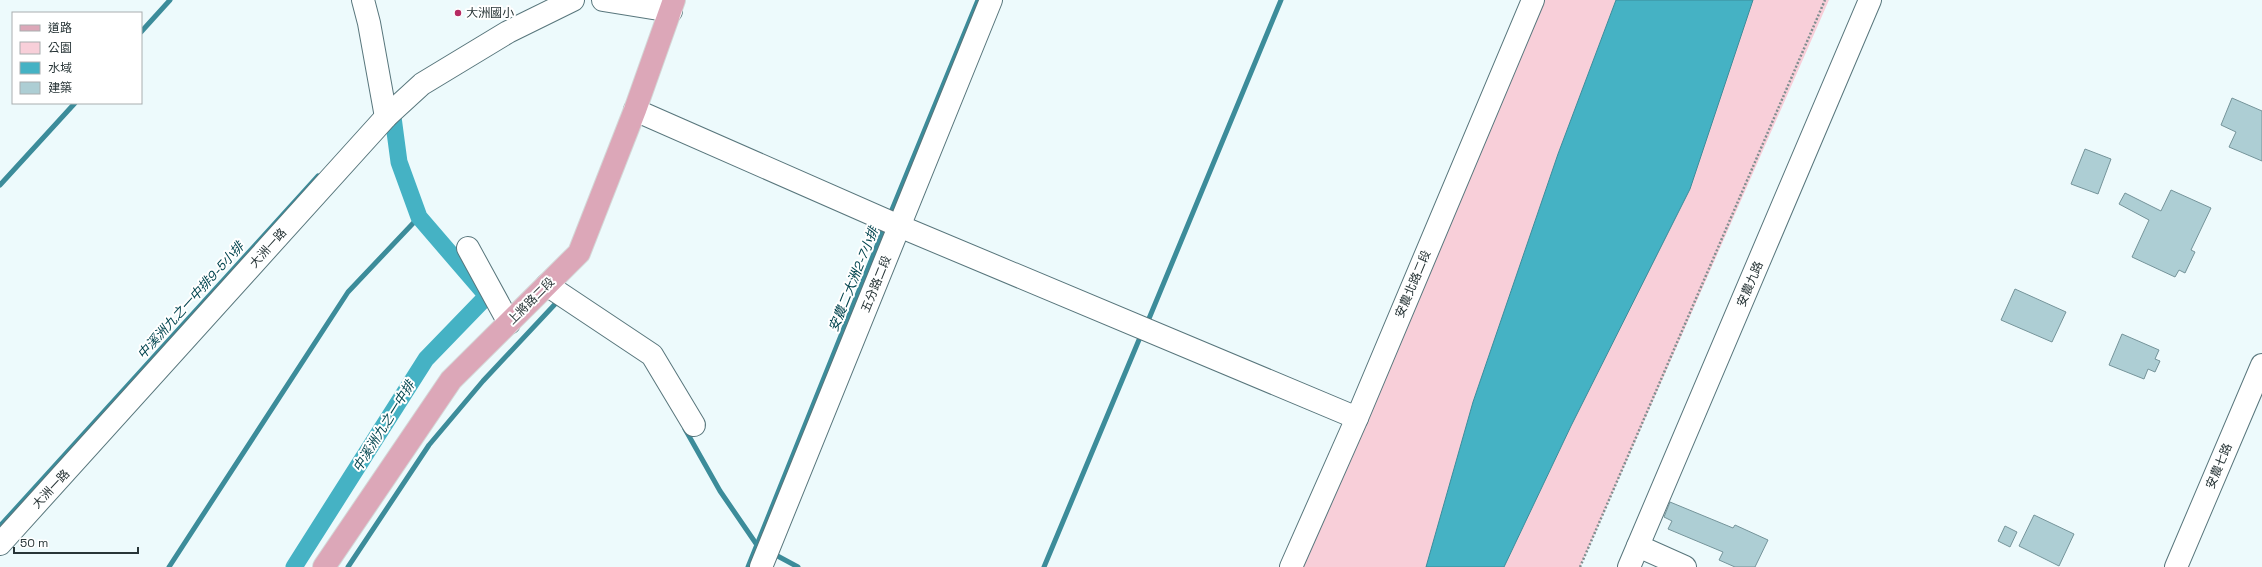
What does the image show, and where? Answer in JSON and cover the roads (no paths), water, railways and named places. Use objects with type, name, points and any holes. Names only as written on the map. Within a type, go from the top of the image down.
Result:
[{"type":"main road","name":"上將路二段","points":[[324,567],[451,380],[579,253],[635,110],[673,5]]},
{"type":"street","points":[[363,0],[369,23],[386,117]]},
{"type":"street","name":"大洲一路","points":[[0,544],[386,117],[422,84],[508,32],[573,0]]},
{"type":"street","points":[[603,0],[673,5]]},
{"type":"street","name":"五分路二段","points":[[761,567],[991,0]]},
{"type":"street","name":"安農北路二段","points":[[1291,567],[1357,418],[1533,0]]},
{"type":"street","name":"安農九路","points":[[1628,567],[1870,0]]},
{"type":"street","points":[[635,110],[899,226],[1357,418]]},
{"type":"street","points":[[468,248],[509,323]]},
{"type":"street","points":[[547,285],[652,355],[694,425]]},
{"type":"street","name":"安農七路","points":[[2176,567],[2262,365]]},
{"type":"street","points":[[1638,546],[1685,567]]},
{"type":"water","points":[[1616,0],[1753,0],[1690,189],[1571,426],[1504,567],[1426,567],[1473,402],[1558,154]]},
{"type":"waterway","points":[[142,31],[170,0]]},
{"type":"waterway","name":"安農二大洲2-7小排","points":[[889,217],[978,0]]},
{"type":"waterway","points":[[1148,321],[1281,0]]},
{"type":"waterway","name":"中溪洲九之一中排","points":[[294,567],[426,359],[487,296],[419,217],[399,162],[391,102]]},
{"type":"waterway","points":[[0,185],[74,104]]},
{"type":"waterway","name":"中溪洲九之一中排9-5小排","points":[[0,526],[318,176]]},
{"type":"waterway","points":[[169,567],[348,292],[419,217]]},
{"type":"waterway","name":"安農二大洲2-7小排","points":[[748,567],[885,226]]},
{"type":"waterway","points":[[348,567],[429,445],[483,381],[557,302],[559,304]]},
{"type":"waterway","points":[[1044,567],[1141,335]]},
{"type":"waterway","points":[[685,429],[720,491],[757,545],[764,549]]},
{"type":"waterway","points":[[772,553],[798,567]]},
{"type":"place","name":"大洲國小","points":[[458,13]]}]
